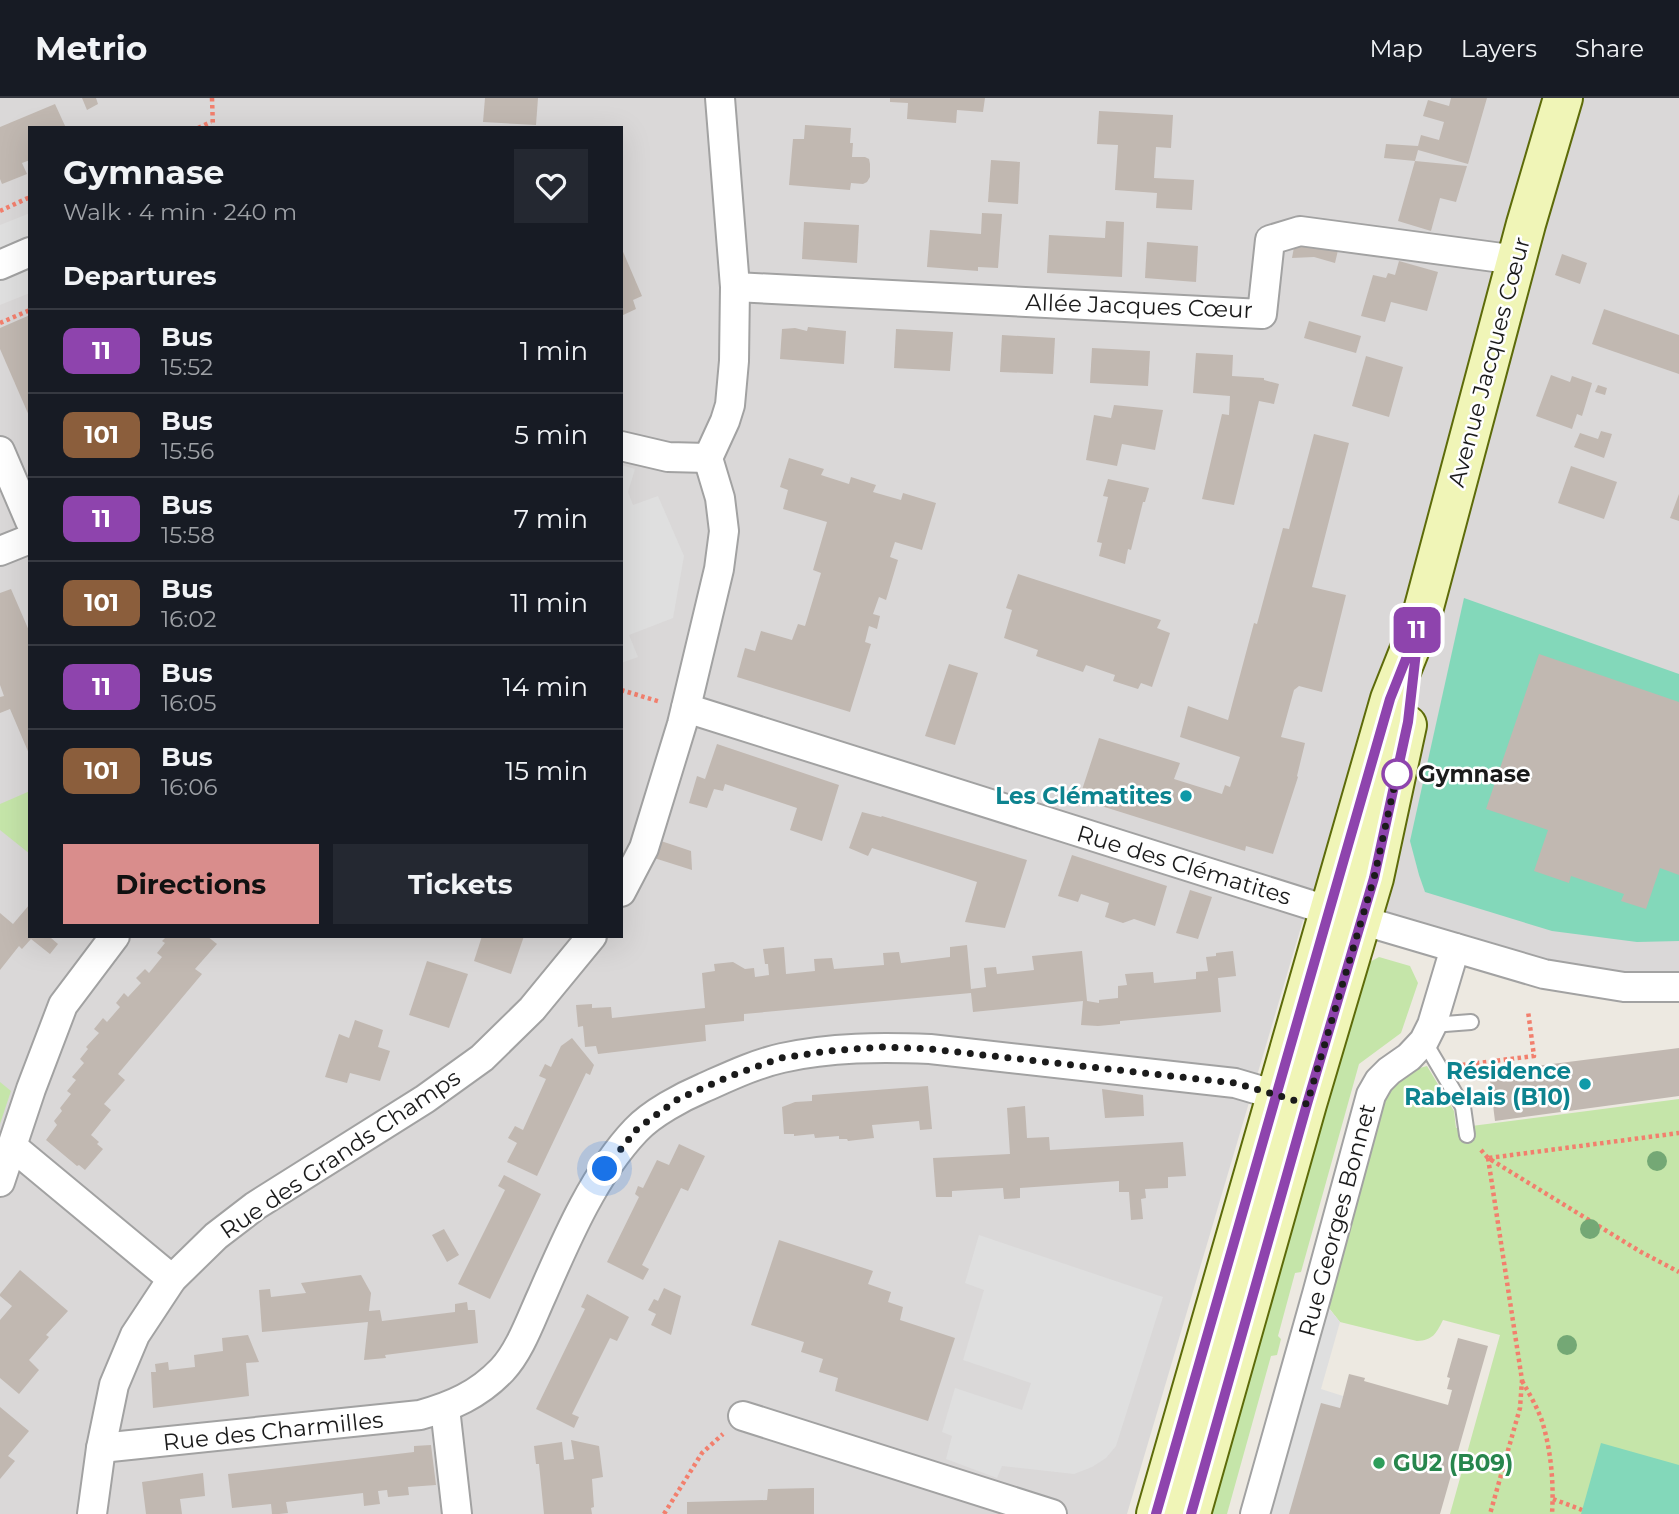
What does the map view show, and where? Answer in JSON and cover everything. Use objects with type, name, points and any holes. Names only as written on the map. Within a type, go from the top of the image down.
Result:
[{"type":"main road","name":"Avenue Jacques Cœur","points":[[1156,1514],[1291,1100],[1346,916],[1390,699],[1419,626],[1526,224],[1563,98]]},
{"type":"main road","name":"Avenue Jacques Cœur","points":[[1191,1514],[1291,1100]]},
{"type":"street","points":[[623,888],[644,848],[686,708],[719,569],[724,531],[720,498],[708,458],[730,405],[734,361],[735,287],[720,98]]},
{"type":"street","name":"Allée Jacques Cœur","points":[[735,287],[1262,314],[1270,240],[1300,231],[1517,260]]},
{"type":"street","points":[[0,265],[28,253]]},
{"type":"street","points":[[623,446],[668,457],[708,458]]},
{"type":"street","points":[[0,451],[28,516]]},
{"type":"street","points":[[0,551],[28,540]]},
{"type":"street","name":"Rue des Clématites","points":[[686,708],[1346,916],[1545,974],[1624,987],[1679,986]]},
{"type":"street","points":[[0,1182],[63,1005],[113,938]]},
{"type":"street","name":"Rue des Grands Champs","points":[[92,1514],[101,1448],[114,1385],[135,1335],[172,1279],[216,1236],[255,1206],[425,1099],[482,1058],[532,1009],[590,938]]},
{"type":"street","name":"Rue Georges Bonnet","points":[[1255,1514],[1371,1095],[1384,1076],[1409,1058],[1428,1033],[1455,948]]},
{"type":"street","name":"Rue des Charmilles","points":[[101,1448],[420,1415],[445,1408],[475,1394],[503,1369],[521,1340],[568,1237],[605,1169],[637,1129],[678,1099],[781,1058],[882,1047],[930,1049],[1235,1083],[1291,1100]]},
{"type":"street","points":[[13,1147],[172,1279]]},
{"type":"street","points":[[445,1408],[457,1514]]},
{"type":"street","points":[[743,1416],[1000,1507],[1052,1514]]},
{"type":"lane","points":[[1467,1135],[1464,1107],[1428,1033],[1471,1022]]},
{"type":"path","points":[[212,98],[212,125]]},
{"type":"path","points":[[0,211],[28,198]]},
{"type":"path","points":[[0,323],[28,311]]},
{"type":"path","points":[[1459,1066],[1534,1056],[1528,1011]]},
{"type":"path","points":[[1474,1056],[1475,1064]]},
{"type":"path","points":[[1488,1158],[1679,1133]]},
{"type":"path","points":[[1488,1158],[1641,1252],[1679,1272]]},
{"type":"path","points":[[1488,1158],[1522,1380],[1520,1408],[1490,1514]]},
{"type":"path","points":[[1522,1380],[1541,1419],[1551,1460],[1552,1514]]},
{"type":"path","points":[[664,1514],[702,1453],[743,1416]]},
{"type":"path","points":[[1553,1499],[1582,1510]]},
{"type":"shaded area","points":[[0,98],[1679,98],[1679,975],[1634,975],[1548,962],[1312,890],[1127,1514],[0,1514]]},
{"type":"shaded area","points":[[28,214],[28,294],[0,305],[0,225]]},
{"type":"shaded area","points":[[623,466],[635,469],[628,492],[633,505],[658,496],[684,556],[673,618],[629,635],[638,657],[623,662]]},
{"type":"shaded area","points":[[979,1235],[1163,1297],[1116,1446],[1106,1458],[1092,1467],[1074,1474],[1002,1466],[997,1478],[946,1459],[952,1436],[942,1432],[955,1388],[1022,1410],[1031,1383],[963,1360],[984,1290],[965,1283]]},
{"type":"shaded area","points":[[1317,1294],[1340,1322],[1321,1389],[1343,1396],[1340,1408],[1289,1514],[1255,1514]]},
{"type":"green space","points":[[1464,598],[1679,674],[1679,941],[1637,942],[1552,931],[1425,892],[1410,841]]},
{"type":"green space","points":[[28,792],[28,852],[0,830],[0,804]]},
{"type":"green space","points":[[1379,957],[1410,966],[1418,983],[1401,1033],[1359,1064],[1301,1272],[1295,1273],[1278,1336],[1281,1339],[1277,1355],[1271,1356],[1227,1514],[1202,1514],[1359,968]]},
{"type":"green space","points":[[1427,1066],[1454,1111],[1456,1128],[1679,1099],[1679,1514],[1450,1514],[1500,1335],[1443,1320],[1433,1335],[1417,1341],[1340,1322],[1329,1308],[1389,1085],[1416,1069]]},
{"type":"green space","points":[[0,1082],[11,1091],[0,1124]]},
{"type":"green space","points":[[1601,1443],[1679,1465],[1679,1514],[1581,1514]]},
{"type":"building","points":[[82,98],[96,98],[98,104],[87,110]]},
{"type":"building","points":[[485,98],[538,98],[536,125],[483,122]]},
{"type":"building","points":[[890,98],[985,98],[983,112],[957,110],[956,123],[907,119],[908,103],[890,102]]},
{"type":"building","points":[[1451,98],[1487,98],[1468,164],[1418,150],[1415,161],[1384,158],[1386,144],[1418,146],[1421,135],[1439,140],[1444,122],[1423,116],[1428,100],[1449,106]]},
{"type":"building","points":[[55,104],[65,126],[28,126],[28,161],[22,163],[27,174],[2,184],[0,127]]},
{"type":"building","points":[[1099,111],[1173,115],[1171,148],[1156,147],[1154,178],[1194,180],[1192,210],[1156,208],[1157,193],[1115,190],[1118,145],[1097,144]]},
{"type":"building","points":[[805,125],[851,128],[852,157],[869,159],[870,177],[867,182],[851,183],[850,190],[789,185],[793,139],[804,139]]},
{"type":"building","points":[[991,160],[1020,162],[1018,204],[988,202]]},
{"type":"building","points":[[1415,161],[1467,166],[1456,202],[1440,198],[1431,231],[1398,221]]},
{"type":"building","points":[[982,213],[1002,214],[998,268],[978,267],[978,271],[927,267],[930,230],[981,234]]},
{"type":"building","points":[[1106,221],[1124,222],[1122,277],[1047,273],[1049,235],[1105,238]]},
{"type":"building","points":[[804,222],[859,225],[857,263],[802,259]]},
{"type":"building","points":[[1147,242],[1198,246],[1196,282],[1145,278]]},
{"type":"building","points":[[1295,242],[1339,246],[1335,263],[1314,257],[1292,258]]},
{"type":"building","points":[[623,252],[642,296],[633,300],[636,309],[623,315]]},
{"type":"building","points":[[1562,254],[1587,263],[1580,284],[1555,275]]},
{"type":"building","points":[[1399,261],[1438,272],[1427,311],[1391,302],[1385,322],[1361,316],[1373,275],[1386,278],[1388,273],[1395,275]]},
{"type":"building","points":[[1604,309],[1679,335],[1679,374],[1592,344]]},
{"type":"building","points":[[28,316],[28,413],[0,349],[0,328]]},
{"type":"building","points":[[1309,321],[1361,336],[1356,353],[1304,338]]},
{"type":"building","points":[[808,327],[846,331],[844,364],[780,359],[782,329],[807,331]]},
{"type":"building","points":[[896,329],[953,332],[950,371],[894,368]]},
{"type":"building","points":[[1002,335],[1055,338],[1053,374],[1000,372]]},
{"type":"building","points":[[1092,348],[1150,351],[1148,386],[1090,383]]},
{"type":"building","points":[[1196,353],[1233,355],[1232,376],[1264,378],[1279,384],[1274,404],[1259,401],[1234,505],[1202,499],[1222,414],[1229,415],[1230,396],[1193,393]]},
{"type":"building","points":[[1366,356],[1403,367],[1389,417],[1352,406]]},
{"type":"building","points":[[1551,375],[1570,382],[1572,376],[1592,383],[1582,416],[1577,414],[1572,429],[1536,416]]},
{"type":"building","points":[[1598,385],[1607,388],[1605,395],[1595,392]]},
{"type":"building","points":[[1114,405],[1163,410],[1155,450],[1122,444],[1117,466],[1086,460],[1094,415],[1111,418]]},
{"type":"building","points":[[1601,431],[1612,434],[1604,458],[1574,447],[1580,433],[1598,439]]},
{"type":"building","points":[[1314,434],[1349,443],[1312,587],[1346,595],[1322,692],[1299,686],[1294,690],[1281,737],[1305,743],[1298,777],[1273,854],[1246,846],[1245,851],[1079,799],[1099,738],[1180,763],[1174,779],[1222,794],[1225,785],[1230,787],[1240,757],[1180,737],[1188,706],[1228,720],[1283,528],[1289,529]]},
{"type":"building","points":[[789,458],[824,469],[821,475],[849,484],[851,477],[876,485],[873,492],[901,500],[903,493],[936,503],[922,550],[895,542],[890,557],[898,560],[886,600],[879,597],[873,614],[880,616],[877,629],[869,626],[865,642],[871,644],[850,712],[737,677],[745,648],[755,651],[761,631],[792,640],[798,624],[805,626],[821,573],[813,570],[827,522],[783,509],[788,490],[780,487]]},
{"type":"building","points":[[1571,466],[1617,482],[1604,519],[1558,503]]},
{"type":"building","points":[[1108,479],[1149,488],[1125,564],[1099,556],[1102,543],[1097,542],[1108,497],[1103,496]]},
{"type":"building","points":[[1679,494],[1679,521],[1670,518]]},
{"type":"building","points":[[1018,574],[1161,620],[1157,628],[1170,633],[1152,687],[1141,683],[1138,689],[1113,681],[1115,675],[1086,665],[1083,672],[1036,656],[1038,650],[1004,638],[1012,610],[1006,608]]},
{"type":"building","points":[[11,589],[28,628],[28,751],[10,709],[0,713],[0,697],[4,696],[0,685],[0,593]]},
{"type":"building","points":[[1539,654],[1679,702],[1679,875],[1660,868],[1646,909],[1621,901],[1624,894],[1571,876],[1569,883],[1534,871],[1548,830],[1486,809]]},
{"type":"building","points":[[949,664],[978,673],[955,745],[925,736]]},
{"type":"building","points":[[717,744],[839,785],[822,841],[790,830],[797,808],[725,784],[723,791],[714,789],[707,808],[689,803],[697,776],[705,779]]},
{"type":"building","points":[[862,812],[1027,860],[1005,928],[965,922],[977,882],[872,848],[868,856],[849,848]]},
{"type":"building","points":[[658,840],[691,851],[692,870],[651,857]]},
{"type":"building","points":[[1072,855],[1167,886],[1155,926],[1134,919],[1123,923],[1105,917],[1109,903],[1081,894],[1078,902],[1058,896]]},
{"type":"building","points":[[1190,890],[1212,897],[1198,939],[1176,933]]},
{"type":"building","points":[[28,906],[28,938],[51,938],[58,944],[50,954],[31,939],[22,949],[19,946],[0,970],[0,913],[13,924]]},
{"type":"building","points":[[165,938],[210,938],[217,944],[195,969],[202,974],[118,1074],[125,1080],[104,1104],[111,1110],[91,1135],[103,1149],[85,1170],[46,1140],[57,1125],[54,1121],[62,1111],[60,1108],[71,1094],[67,1091],[76,1080],[72,1077],[84,1063],[80,1059],[88,1049],[86,1047],[99,1033],[94,1029],[103,1018],[107,1022],[120,1007],[116,1003],[124,993],[128,997],[141,983],[136,978],[145,969],[149,973],[162,957],[157,953],[165,943],[162,941]]},
{"type":"building","points":[[481,938],[523,938],[511,974],[474,961]]},
{"type":"building","points":[[967,945],[971,989],[986,987],[984,968],[996,967],[997,974],[1034,970],[1032,956],[1082,951],[1087,1001],[1099,1003],[1099,1000],[1118,998],[1118,986],[1127,985],[1125,974],[1153,972],[1154,983],[1196,979],[1196,972],[1208,971],[1206,957],[1216,956],[1216,953],[1233,951],[1236,976],[1218,978],[1221,1012],[1120,1021],[1120,1024],[1098,1026],[1081,1025],[1083,1001],[973,1012],[971,993],[744,1014],[744,1021],[705,1025],[706,1041],[598,1054],[596,1046],[585,1047],[583,1026],[578,1027],[576,1005],[611,1007],[612,1018],[705,1008],[702,973],[715,971],[714,964],[733,962],[745,969],[754,968],[755,977],[769,975],[763,949],[784,947],[786,974],[815,971],[814,959],[832,958],[834,969],[884,965],[883,953],[899,952],[901,963],[950,957],[950,947]]},
{"type":"building","points":[[427,961],[468,974],[449,1028],[409,1015]]},
{"type":"building","points":[[355,1020],[383,1030],[378,1047],[390,1051],[380,1081],[350,1073],[347,1083],[325,1077],[339,1034],[349,1038]]},
{"type":"building","points":[[572,1038],[594,1065],[590,1075],[586,1073],[537,1176],[507,1162],[517,1143],[508,1138],[515,1126],[523,1130],[546,1079],[539,1076],[545,1064],[551,1067],[561,1046]]},
{"type":"building","name":"Résidence Rabelais (B10)","points":[[1679,1048],[1679,1096],[1495,1121],[1489,1072]]},
{"type":"building","points":[[928,1086],[932,1129],[920,1130],[919,1121],[872,1125],[874,1138],[848,1141],[839,1139],[839,1136],[815,1138],[814,1134],[784,1134],[782,1107],[795,1102],[812,1101],[812,1095]]},
{"type":"building","points":[[1102,1089],[1143,1095],[1144,1116],[1105,1118]]},
{"type":"building","points":[[1025,1106],[1027,1138],[1049,1137],[1050,1150],[1183,1142],[1186,1176],[1168,1177],[1168,1188],[1145,1189],[1146,1198],[1141,1199],[1143,1219],[1131,1220],[1129,1192],[1119,1192],[1119,1181],[1020,1188],[1020,1198],[1004,1199],[1003,1188],[952,1191],[952,1197],[936,1197],[933,1158],[1010,1154],[1007,1108]]},
{"type":"building","points":[[679,1144],[705,1156],[688,1191],[681,1188],[642,1265],[649,1269],[643,1280],[607,1262],[639,1197],[635,1194],[638,1186],[643,1188],[657,1160],[669,1165]]},
{"type":"building","points":[[504,1175],[541,1194],[490,1299],[458,1284],[505,1190],[498,1186]]},
{"type":"building","points":[[444,1229],[459,1255],[447,1262],[432,1235]]},
{"type":"building","points":[[779,1240],[873,1271],[868,1284],[891,1292],[888,1302],[903,1307],[900,1320],[955,1338],[928,1421],[835,1391],[838,1378],[819,1372],[823,1359],[801,1352],[804,1342],[751,1325]]},
{"type":"building","points":[[20,1270],[68,1311],[46,1335],[49,1337],[29,1360],[39,1370],[19,1394],[0,1378],[0,1320],[12,1306],[0,1294]]},
{"type":"building","points":[[361,1275],[371,1293],[369,1311],[380,1310],[382,1321],[455,1312],[455,1304],[467,1302],[468,1310],[475,1310],[478,1343],[364,1360],[368,1322],[262,1332],[259,1290],[270,1289],[271,1297],[306,1293],[301,1283]]},
{"type":"building","points":[[664,1288],[681,1296],[671,1335],[651,1325],[656,1314],[648,1310],[654,1299],[658,1301]]},
{"type":"building","points":[[587,1294],[629,1317],[617,1341],[610,1338],[572,1414],[579,1417],[574,1428],[536,1409],[585,1309],[581,1307]]},
{"type":"building","points":[[248,1335],[259,1362],[246,1363],[249,1396],[153,1408],[151,1372],[156,1372],[155,1364],[168,1362],[169,1370],[195,1367],[194,1355],[223,1351],[222,1338]]},
{"type":"building","name":"GU2 (B09)","points":[[1458,1338],[1488,1346],[1440,1514],[1289,1514],[1321,1403],[1340,1408],[1349,1374],[1365,1378],[1364,1381],[1448,1405],[1452,1390],[1447,1389],[1450,1378],[1447,1377]]},
{"type":"building","points":[[0,1407],[29,1431],[8,1456],[15,1461],[0,1479]]},
{"type":"building","points":[[571,1440],[599,1446],[603,1477],[592,1479],[592,1514],[544,1514],[539,1464],[536,1464],[534,1446],[562,1442],[564,1460],[574,1459]]},
{"type":"building","points":[[431,1445],[436,1485],[408,1487],[409,1495],[388,1497],[387,1490],[378,1491],[380,1504],[364,1506],[363,1493],[286,1502],[288,1513],[279,1514],[272,1514],[271,1504],[232,1508],[228,1474],[414,1452],[414,1446]]},
{"type":"building","points":[[203,1473],[205,1496],[180,1499],[182,1514],[146,1514],[142,1482]]},
{"type":"building","points":[[814,1488],[814,1514],[687,1514],[687,1502],[767,1500],[768,1489]]},
{"type":"bus line","name":"11","points":[[1156,1514],[1390,699],[1419,626],[1408,722],[1374,878],[1191,1514]]},
{"type":"place","name":"Gymnase","points":[[1397,774]]},
{"type":"place","name":"Les Clématites","points":[[1186,796]]},
{"type":"place","name":"Résidence Rabelais (B10)","points":[[1585,1084]]},
{"type":"place","name":"GU2 (B09)","points":[[1379,1463]]},
{"type":"route","points":[[605,1169],[637,1129],[678,1099],[781,1058],[829,1051],[882,1047],[930,1049],[1235,1083],[1307,1104],[1374,878],[1397,774]]}]
